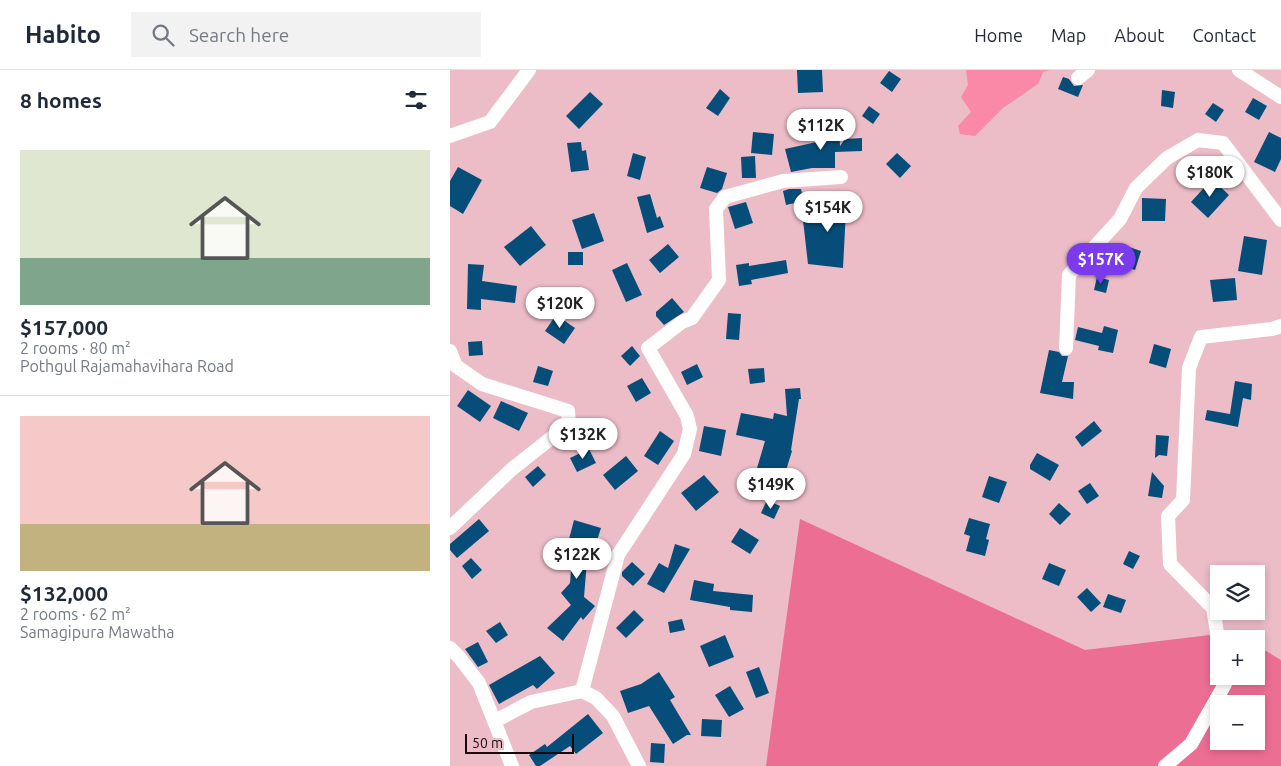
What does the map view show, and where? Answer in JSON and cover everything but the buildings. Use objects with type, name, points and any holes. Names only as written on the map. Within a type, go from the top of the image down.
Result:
[{"type":"street","points":[[450,136],[490,122],[529,70]]},
{"type":"street","points":[[1239,70],[1281,97]]},
{"type":"street","points":[[1066,348],[1069,276],[1120,219],[1136,188],[1167,158],[1198,140],[1223,143],[1281,220]]},
{"type":"street","points":[[582,691],[618,555],[684,454],[690,429],[687,416],[648,348],[682,322],[692,318],[719,280],[716,209],[725,197],[783,181],[840,178]]},
{"type":"street","points":[[1217,630],[1213,608],[1170,564],[1168,516],[1183,500],[1189,368],[1202,337],[1272,329],[1281,326]]},
{"type":"street","points":[[450,352],[456,366],[482,384],[568,411],[569,424],[512,469],[450,528]]},
{"type":"street","points":[[450,648],[479,683],[512,766]]},
{"type":"street","points":[[1165,766],[1191,744],[1224,685]]},
{"type":"street","points":[[495,721],[531,702],[582,691],[596,698],[613,716],[639,766]]},
{"type":"shaded area","points":[[966,70],[1050,70],[1043,72],[1038,84],[1003,108],[975,136],[960,134],[958,126],[971,112],[961,97],[968,85]]},
{"type":"shaded area","points":[[800,519],[1085,650],[1210,635],[1210,685],[1265,685],[1265,650],[1281,660],[1281,766],[766,766]]}]
